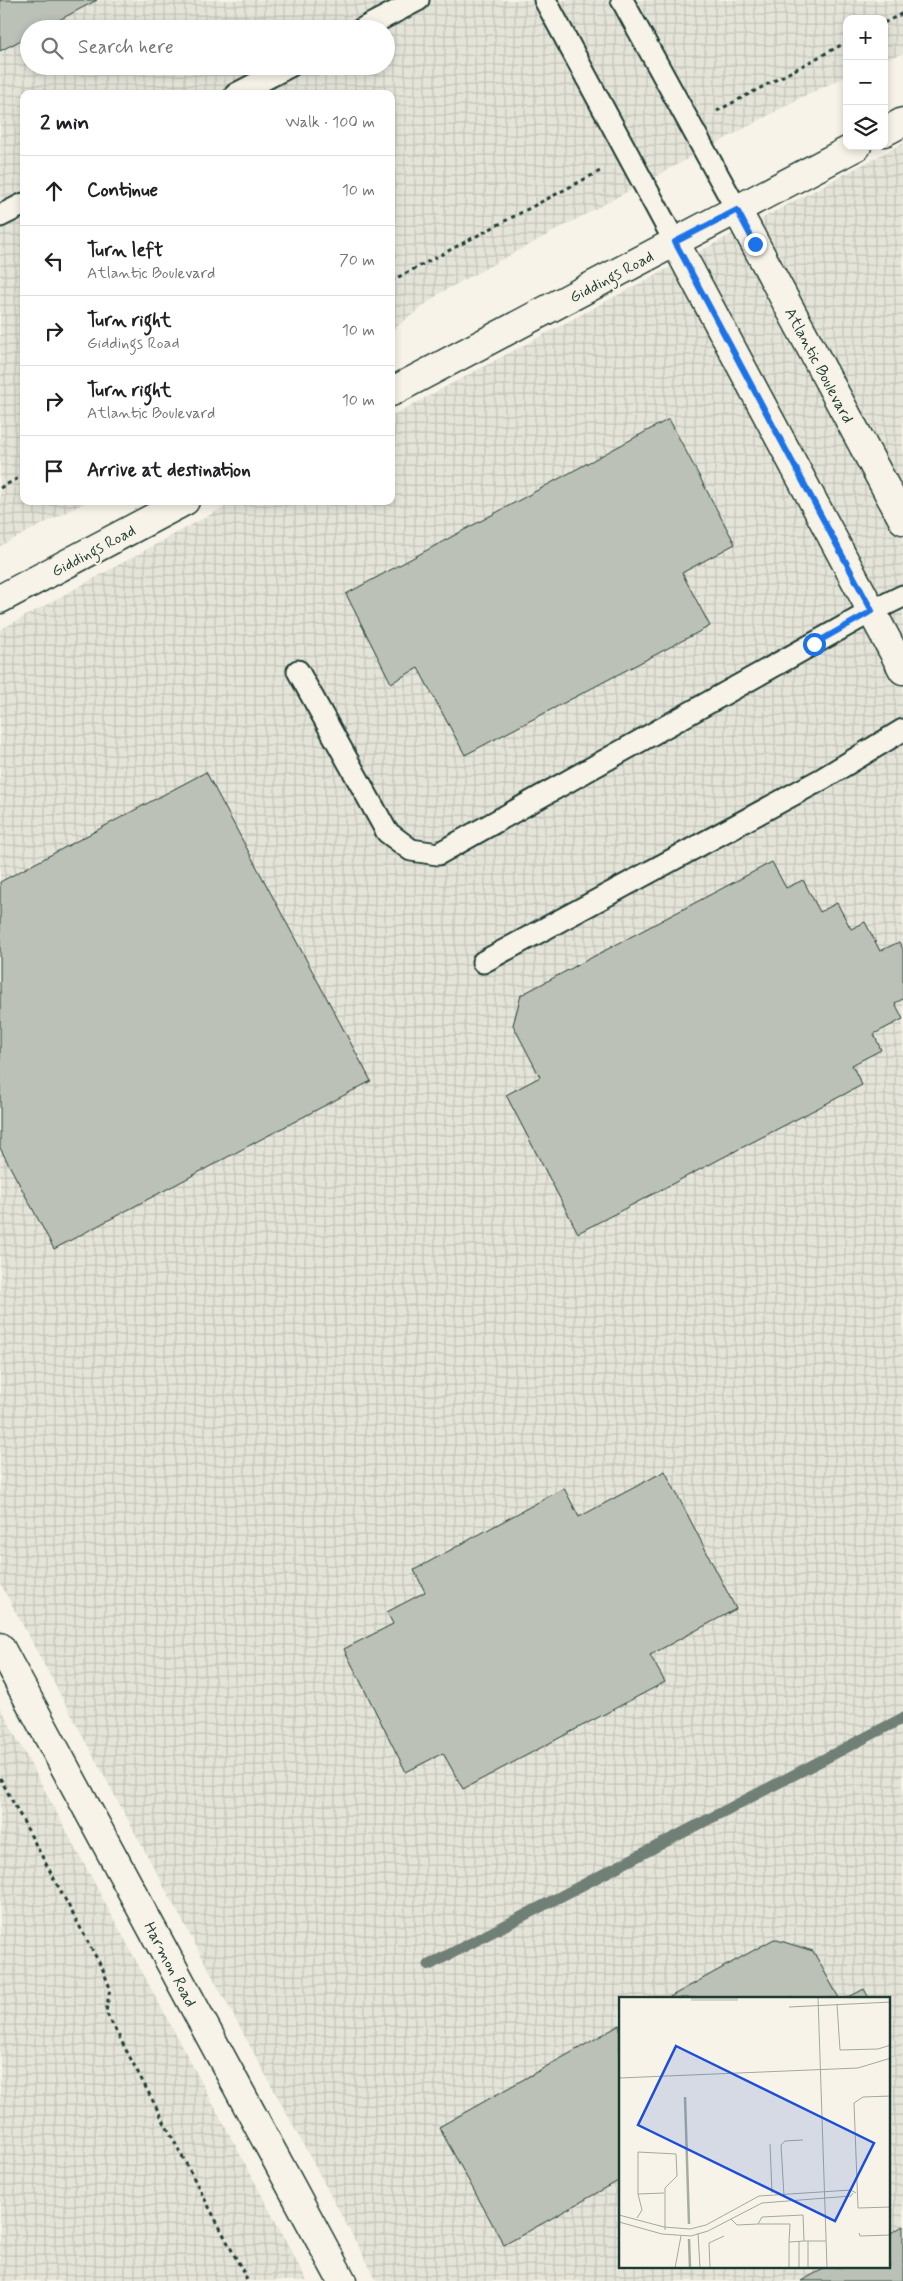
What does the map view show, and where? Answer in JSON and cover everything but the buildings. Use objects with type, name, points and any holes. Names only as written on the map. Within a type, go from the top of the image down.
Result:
[{"type":"street","points":[[888,130],[903,122]]},
{"type":"street","name":"Giddings Road","points":[[395,390],[849,150]]},
{"type":"street","name":"Atlantic Boulevard","points":[[737,210],[903,520]]},
{"type":"street","points":[[675,242],[903,670]]},
{"type":"street","name":"Giddings Road","points":[[0,599],[177,505]]},
{"type":"street","name":"Harmon Road","points":[[0,1648],[342,2281]]},
{"type":"lane","points":[[379,20],[418,0]]},
{"type":"lane","points":[[545,0],[675,242]]},
{"type":"lane","points":[[622,0],[737,210]]},
{"type":"lane","points":[[244,90],[273,75]]},
{"type":"lane","points":[[0,216],[20,206]]},
{"type":"lane","points":[[298,671],[387,832],[410,850],[438,854],[872,611],[903,596]]},
{"type":"lane","points":[[483,962],[822,779],[903,730]]},
{"type":"path","points":[[888,21],[903,13]]},
{"type":"path","points":[[0,488],[20,477]]},
{"type":"path","points":[[0,1778],[103,1970],[110,1988],[106,2012],[248,2281]]},
{"type":"shaded area","points":[[0,0],[903,0],[903,54],[888,58],[888,15],[843,15],[843,78],[806,95],[440,293],[395,328],[395,90],[20,90],[20,505],[80,505],[0,546]]},
{"type":"shaded area","points":[[903,143],[903,2281],[377,2281],[0,1583],[0,630],[228,505],[395,505],[395,414]]},
{"type":"shaded area","points":[[0,1707],[242,2158],[307,2281],[0,2281]]},
{"type":"waterway","points":[[429,1965],[903,1718]]},
{"type":"route","points":[[755,244],[737,210],[675,242],[872,611],[814,644]]}]
